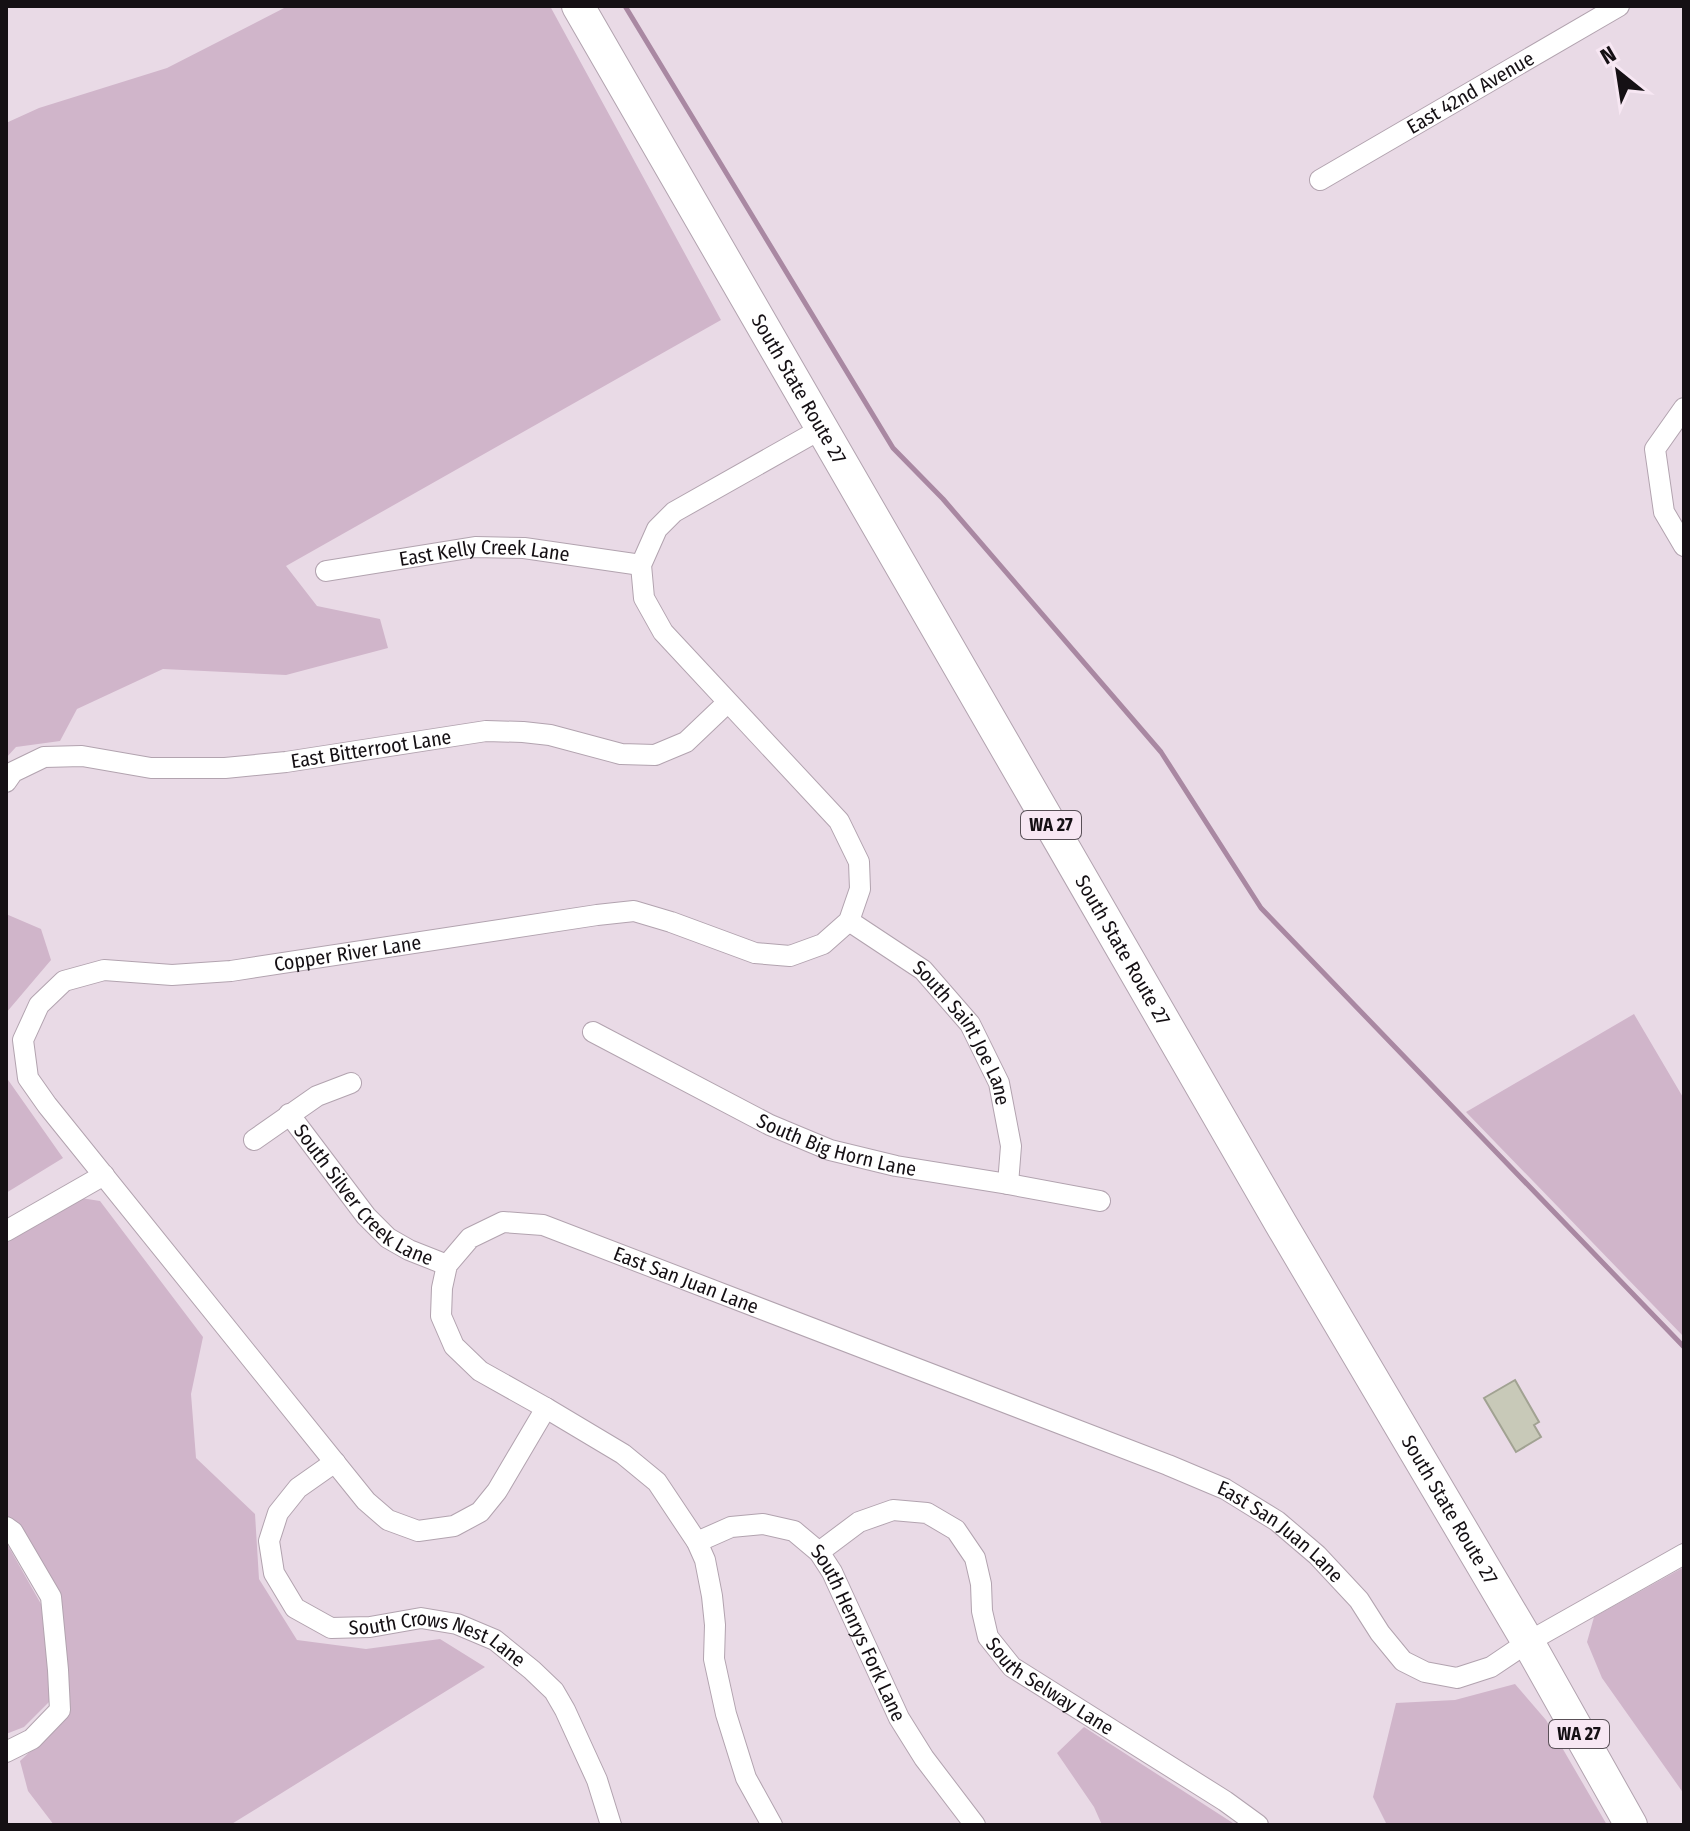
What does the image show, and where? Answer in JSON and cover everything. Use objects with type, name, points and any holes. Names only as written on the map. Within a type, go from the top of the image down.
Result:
[{"type":"main road","name":"South State Route 27","points":[[578,6],[1273,1211],[1528,1642]]},
{"type":"main road","name":"WA 27","points":[[1528,1642],[1631,1825]]},
{"type":"street","name":"East 42nd Avenue","points":[[1320,180],[1619,6]]},
{"type":"street","points":[[1684,408],[1655,449],[1664,512],[1684,546]]},
{"type":"street","points":[[821,429],[674,512],[657,529],[641,565],[644,598],[663,632],[839,821],[859,862],[860,889],[849,921]]},
{"type":"street","name":"East Kelly Creek Lane","points":[[326,571],[475,547],[524,548],[641,565]]},
{"type":"street","name":"East Bitterroot Lane","points":[[6,782],[13,772],[44,757],[82,756],[151,768],[225,768],[286,762],[486,731],[550,735],[621,754],[655,755],[686,742],[727,703]]},
{"type":"street","name":"Copper River Lane","points":[[546,1408],[497,1491],[480,1512],[454,1526],[418,1531],[388,1520],[366,1501],[28,1078],[23,1040],[39,1005],[64,981],[104,970],[172,975],[231,971],[634,911],[755,953],[790,956],[823,944],[849,921]]},
{"type":"street","name":"South Saint Joe Lane","points":[[849,921],[923,970],[970,1024],[999,1083],[1011,1146],[1008,1184]]},
{"type":"street","name":"South Big Horn Lane","points":[[593,1032],[770,1125],[830,1150],[896,1166],[1100,1201]]},
{"type":"street","points":[[254,1140],[317,1096],[351,1083]]},
{"type":"street","name":"South Silver Creek Lane","points":[[289,1114],[366,1216],[388,1238],[447,1265]]},
{"type":"street","points":[[6,1231],[104,1175]]},
{"type":"street","name":"East San Juan Lane","points":[[447,1265],[470,1238],[503,1222],[543,1225],[1153,1459],[1225,1489],[1277,1521],[1317,1555],[1359,1600],[1403,1661],[1425,1672],[1457,1678],[1491,1667],[1528,1642],[1684,1554]]},
{"type":"street","points":[[447,1265],[441,1316],[454,1346],[480,1371],[623,1454],[657,1482],[697,1542],[705,1560],[712,1596],[714,1659],[726,1714],[746,1778],[772,1825]]},
{"type":"street","name":"South Crows Nest Lane","points":[[335,1462],[298,1488],[278,1513],[269,1541],[274,1573],[295,1608],[331,1628],[370,1627],[421,1618],[457,1624],[495,1640],[532,1670],[560,1700],[597,1780],[611,1825]]},
{"type":"street","name":"South Selway Lane","points":[[819,1552],[859,1522],[893,1510],[927,1513],[956,1530],[975,1558],[988,1637],[1012,1667],[1258,1825]]},
{"type":"street","name":"South Henrys Fork Lane","points":[[697,1542],[731,1527],[763,1524],[794,1531],[819,1552],[832,1572],[899,1718],[924,1758],[975,1825]]},
{"type":"street","points":[[6,1527],[13,1532],[51,1597],[60,1710],[32,1739],[6,1752]]},
{"type":"shaded area","points":[[288,6],[550,6],[721,320],[286,566],[317,606],[380,619],[388,648],[286,675],[163,669],[77,709],[60,741],[16,747],[6,758],[6,123],[39,108],[167,68]]},
{"type":"shaded area","points":[[6,914],[41,929],[51,960],[6,1013]]},
{"type":"shaded area","points":[[1634,1014],[1684,1099],[1684,1337],[1466,1112]]},
{"type":"shaded area","points":[[6,1077],[63,1158],[6,1193]]},
{"type":"shaded area","points":[[81,1198],[100,1201],[203,1337],[191,1394],[196,1458],[255,1514],[259,1579],[297,1640],[366,1649],[440,1639],[485,1667],[230,1825],[54,1825],[28,1791],[20,1761],[68,1716],[61,1600],[19,1526],[6,1517],[6,1241]]},
{"type":"shaded area","points":[[6,1542],[41,1604],[51,1700],[24,1727],[6,1734]]},
{"type":"shaded area","points":[[1684,1567],[1684,1794],[1602,1678],[1587,1642],[1594,1617]]},
{"type":"shaded area","points":[[1515,1684],[1546,1720],[1607,1825],[1387,1825],[1373,1797],[1396,1703],[1455,1700]]},
{"type":"shaded area","points":[[1084,1727],[1236,1825],[1102,1825],[1094,1807],[1057,1753]]},
{"type":"building","points":[[1515,1380],[1539,1422],[1534,1425],[1541,1437],[1516,1452],[1484,1398]]},
{"type":"waterway","points":[[625,6],[893,448],[943,499],[1161,752],[1261,908],[1684,1347]]}]
